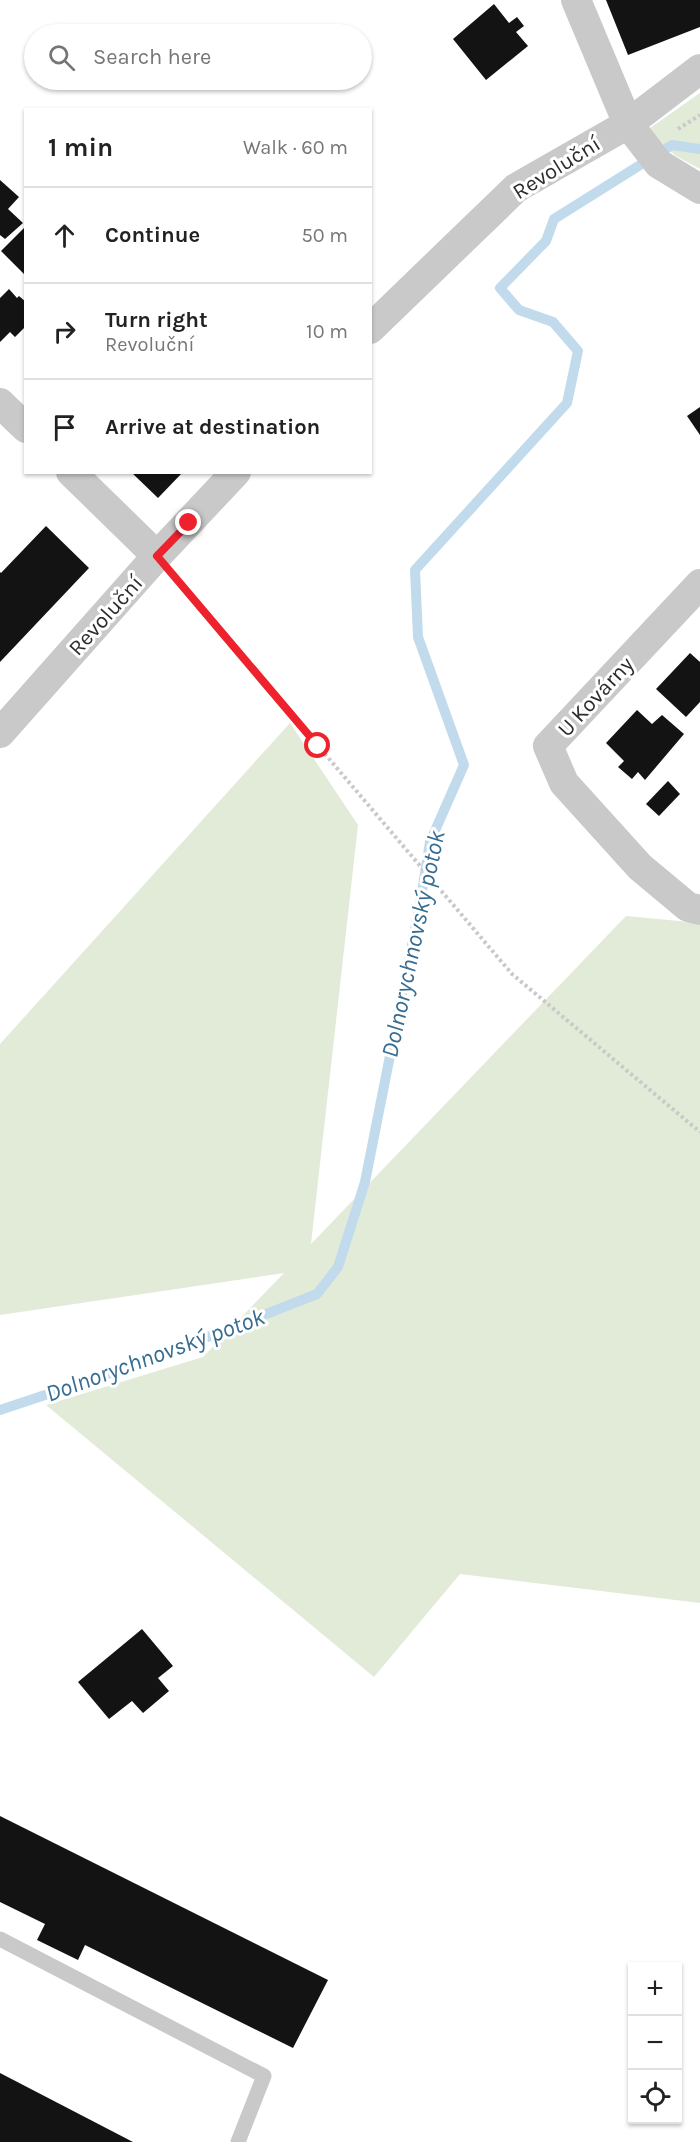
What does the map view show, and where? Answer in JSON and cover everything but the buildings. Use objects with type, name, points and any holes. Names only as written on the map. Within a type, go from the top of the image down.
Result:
[{"type":"street","points":[[576,0],[644,144],[699,191]]},
{"type":"street","name":"Revoluční","points":[[372,327],[516,188],[644,144],[700,69]]},
{"type":"street","points":[[0,403],[24,426]]},
{"type":"street","points":[[73,474],[157,556]]},
{"type":"street","name":"Revoluční","points":[[0,733],[157,556],[234,474]]},
{"type":"street","name":"U Kovárny","points":[[700,584],[548,746],[564,783],[640,867],[688,907],[700,910]]},
{"type":"lane","points":[[0,1940],[264,2076],[238,2142]]},
{"type":"path","points":[[157,556],[512,974],[700,1132]]},
{"type":"green space","points":[[700,93],[700,169],[676,156],[651,133],[650,128]]},
{"type":"green space","points":[[290,723],[358,825],[311,1244],[626,916],[700,923],[700,1603],[460,1574],[374,1677],[46,1405],[203,1357],[284,1273],[0,1315],[0,1044]]},
{"type":"waterway","name":"Dolnorychnovský potok","points":[[0,1410],[144,1362],[317,1294],[338,1267],[365,1182],[420,904],[430,842],[464,765],[418,637],[415,570],[567,403],[578,351],[553,322],[519,310],[500,288],[546,241],[554,219],[672,145],[700,149]]},
{"type":"route","points":[[189,523],[157,556],[318,746]]}]
